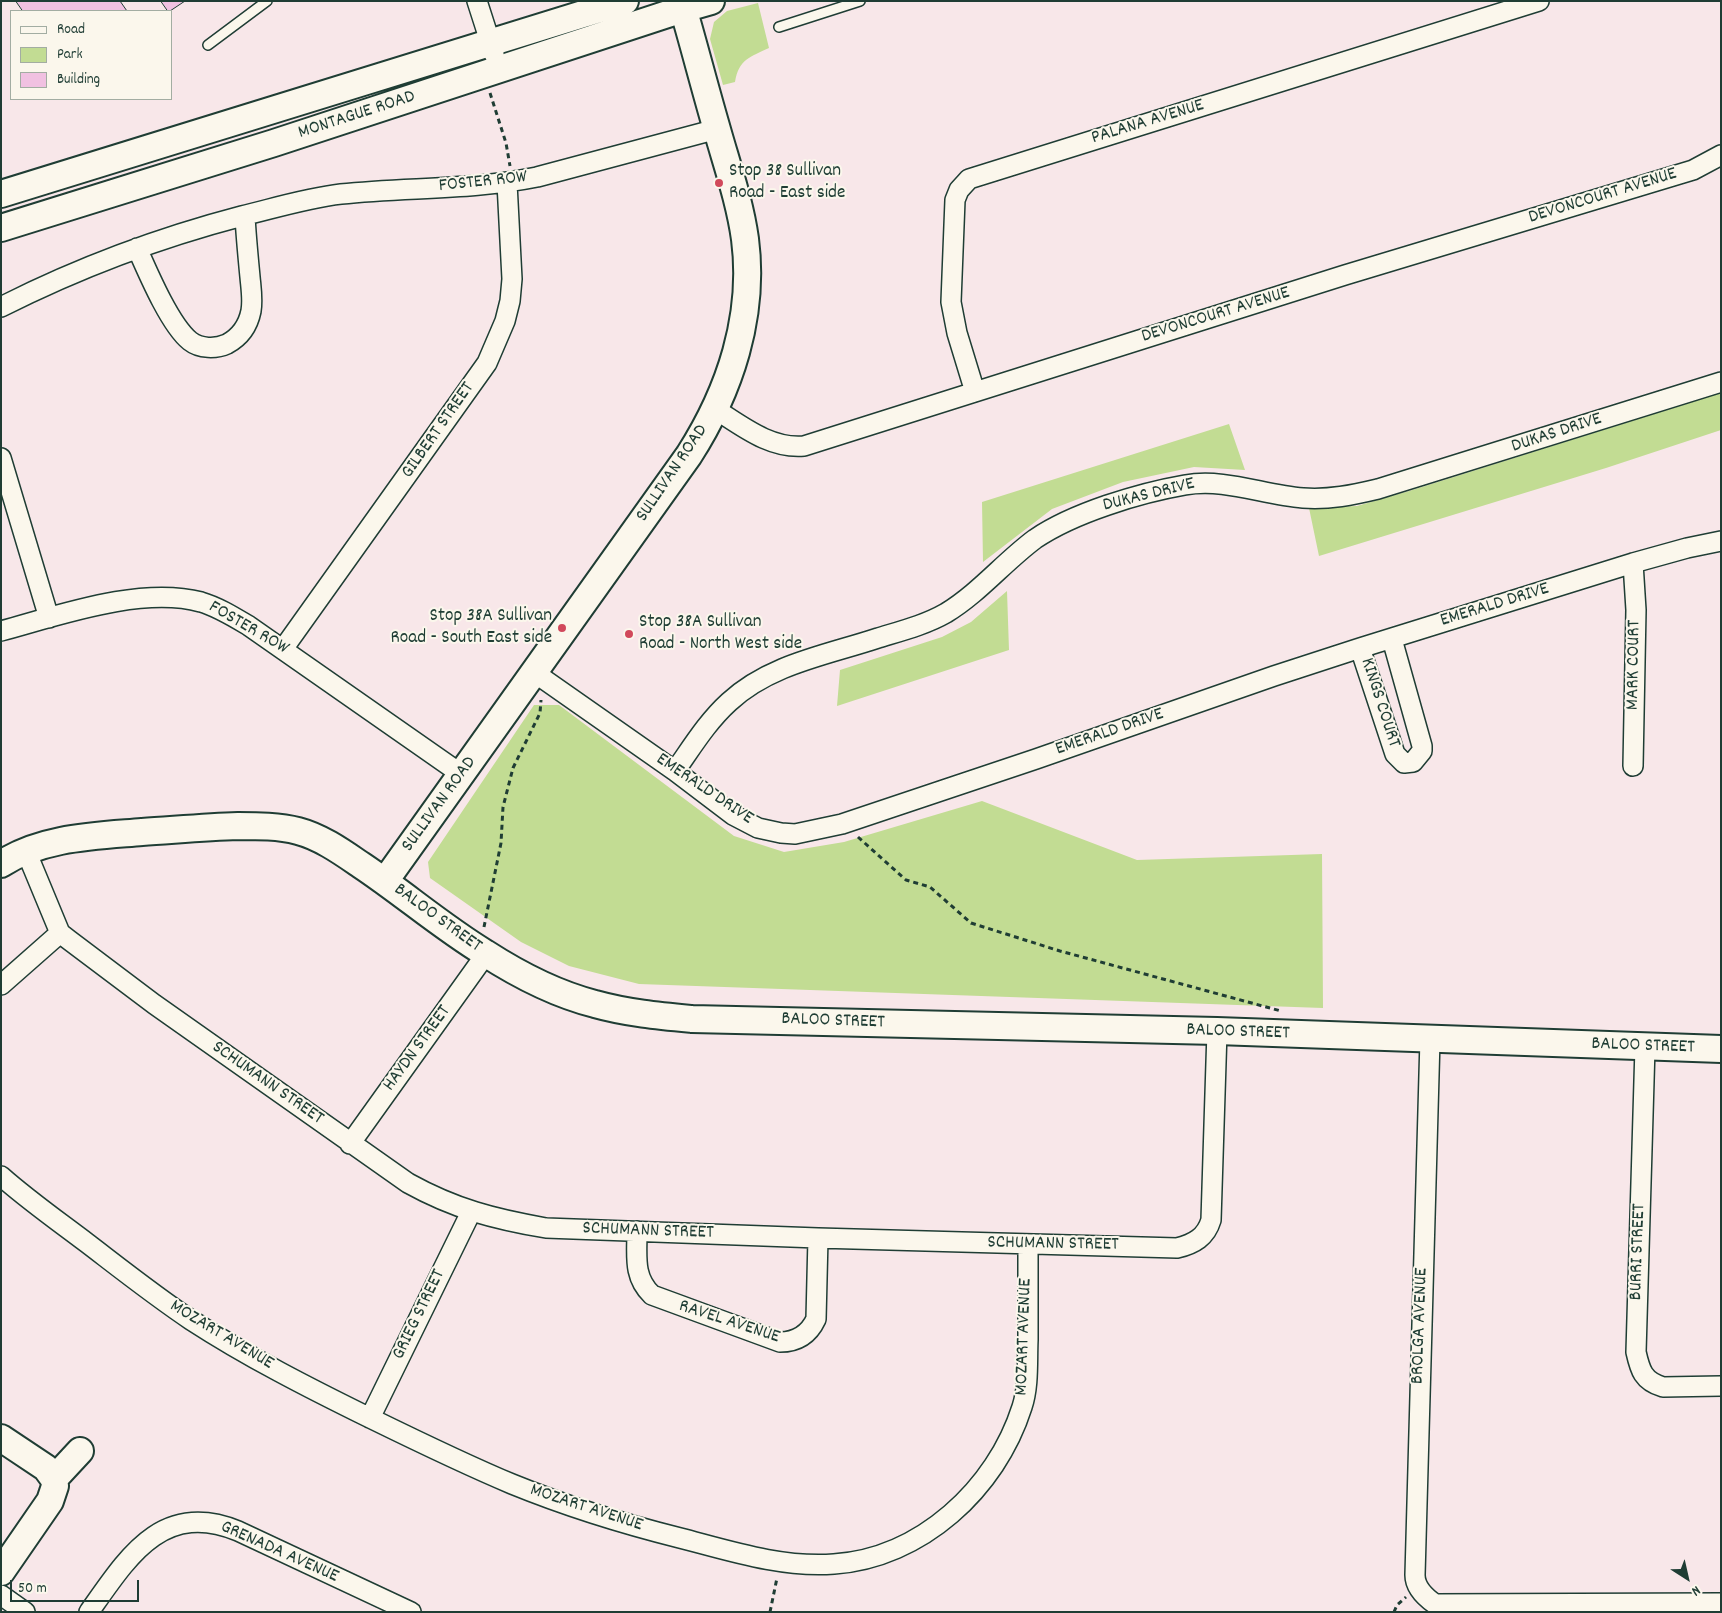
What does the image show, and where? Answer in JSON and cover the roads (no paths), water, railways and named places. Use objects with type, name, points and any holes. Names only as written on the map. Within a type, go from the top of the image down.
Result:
[{"type":"street","points":[[477,1],[490,42],[493,78]]},
{"type":"street","name":"MONTAGUE ROAD","points":[[1,194],[625,1]]},
{"type":"street","name":"MONTAGUE ROAD","points":[[1,228],[274,143],[493,78],[682,5],[711,1]]},
{"type":"street","name":"PALANA AVENUE","points":[[976,392],[957,333],[951,302],[955,200],[959,190],[970,179],[1539,1]]},
{"type":"street","name":"SULLIVAN ROAD","points":[[385,881],[690,455],[726,385],[737,350],[744,312],[747,279],[746,251],[742,223],[682,5]]},
{"type":"street","name":"FOSTER ROW","points":[[1,307],[35,290],[137,248],[292,202],[341,194],[509,177],[537,177],[717,129]]},
{"type":"street","name":"DEVONCOURT AVENUE","points":[[715,409],[765,439],[780,444],[798,446],[826,439],[1345,276],[1693,170],[1721,155]]},
{"type":"street","name":"GILBERT STREET","points":[[283,649],[491,355],[506,321],[510,301],[512,279],[509,177]]},
{"type":"street","points":[[137,248],[153,283],[182,334],[198,345],[209,348],[223,346],[242,333],[251,311],[252,297],[245,216]]},
{"type":"street","name":"DUKAS DRIVE","points":[[675,771],[718,713],[730,701],[756,682],[782,669],[933,620],[961,602],[1040,536],[1096,509],[1158,491],[1200,483],[1221,484],[1303,498],[1340,497],[1378,490],[1721,382]]},
{"type":"street","points":[[1,458],[48,618]]},
{"type":"street","name":"EMERALD DRIVE","points":[[535,673],[675,771],[733,815],[758,828],[795,834],[842,824],[1360,648],[1632,563],[1721,541]]},
{"type":"street","name":"MARK COURT","points":[[1632,563],[1636,610],[1633,766]]},
{"type":"street","name":"FOSTER ROW","points":[[1,631],[130,599],[159,597],[202,602],[227,613],[283,649],[461,774]]},
{"type":"street","name":"KINGS COURT","points":[[1360,648],[1395,754],[1404,763],[1413,762],[1422,752],[1422,746],[1392,638]]},
{"type":"street","name":"BALOO STREET","points":[[1,864],[26,851],[54,842],[104,835],[218,827],[260,826],[286,828],[311,836],[343,852],[480,950],[535,981],[571,997],[612,1009],[660,1016],[1721,1049]]},
{"type":"street","name":"SCHUMANN STREET","points":[[26,851],[60,932],[81,950],[154,1004],[350,1144],[408,1183],[471,1212],[500,1220],[546,1228],[1028,1244],[1177,1248],[1187,1246],[1203,1236],[1209,1228],[1211,1220],[1217,1032]]},
{"type":"street","points":[[1,986],[60,932]]},
{"type":"street","name":"HAYDN STREET","points":[[350,1144],[480,950]]},
{"type":"street","name":"BROLGA AVENUE","points":[[1430,1039],[1415,1581],[1420,1590],[1435,1604],[1721,1603]]},
{"type":"street","name":"BURRI STREET","points":[[1645,1047],[1636,1352],[1638,1361],[1646,1379],[1663,1387],[1721,1386]]},
{"type":"street","name":"MOZART AVENUE","points":[[1,1176],[27,1198],[193,1321],[251,1355],[370,1418],[463,1463],[561,1502],[650,1530],[780,1562],[834,1564],[854,1562],[898,1548],[942,1522],[978,1488],[1004,1448],[1023,1404],[1027,1366],[1028,1244]]},
{"type":"street","name":"GRIEG STREET","points":[[370,1418],[471,1212]]},
{"type":"street","name":"RAVEL AVENUE","points":[[637,1231],[640,1281],[652,1295],[672,1304],[780,1342],[798,1339],[813,1327],[816,1319],[818,1238]]},
{"type":"street","points":[[1,1438],[46,1468],[54,1479],[54,1493],[50,1501],[1,1572]]},
{"type":"street","points":[[54,1479],[80,1451]]},
{"type":"street","name":"GRENADA AVENUE","points":[[89,1612],[119,1569],[142,1544],[169,1528],[198,1521],[224,1525],[411,1612]]},
{"type":"street","points":[[1,1595],[25,1612]]},
{"type":"lane","points":[[208,45],[267,1]]},
{"type":"lane","points":[[778,27],[860,1]]},
{"type":"place","name":"Stop 38 Sullivan Road - East side","points":[[719,183]]},
{"type":"place","name":"Stop 38A Sullivan Road - South East side","points":[[562,628]]},
{"type":"place","name":"Stop 38A Sullivan Road - North West side","points":[[629,634]]}]
